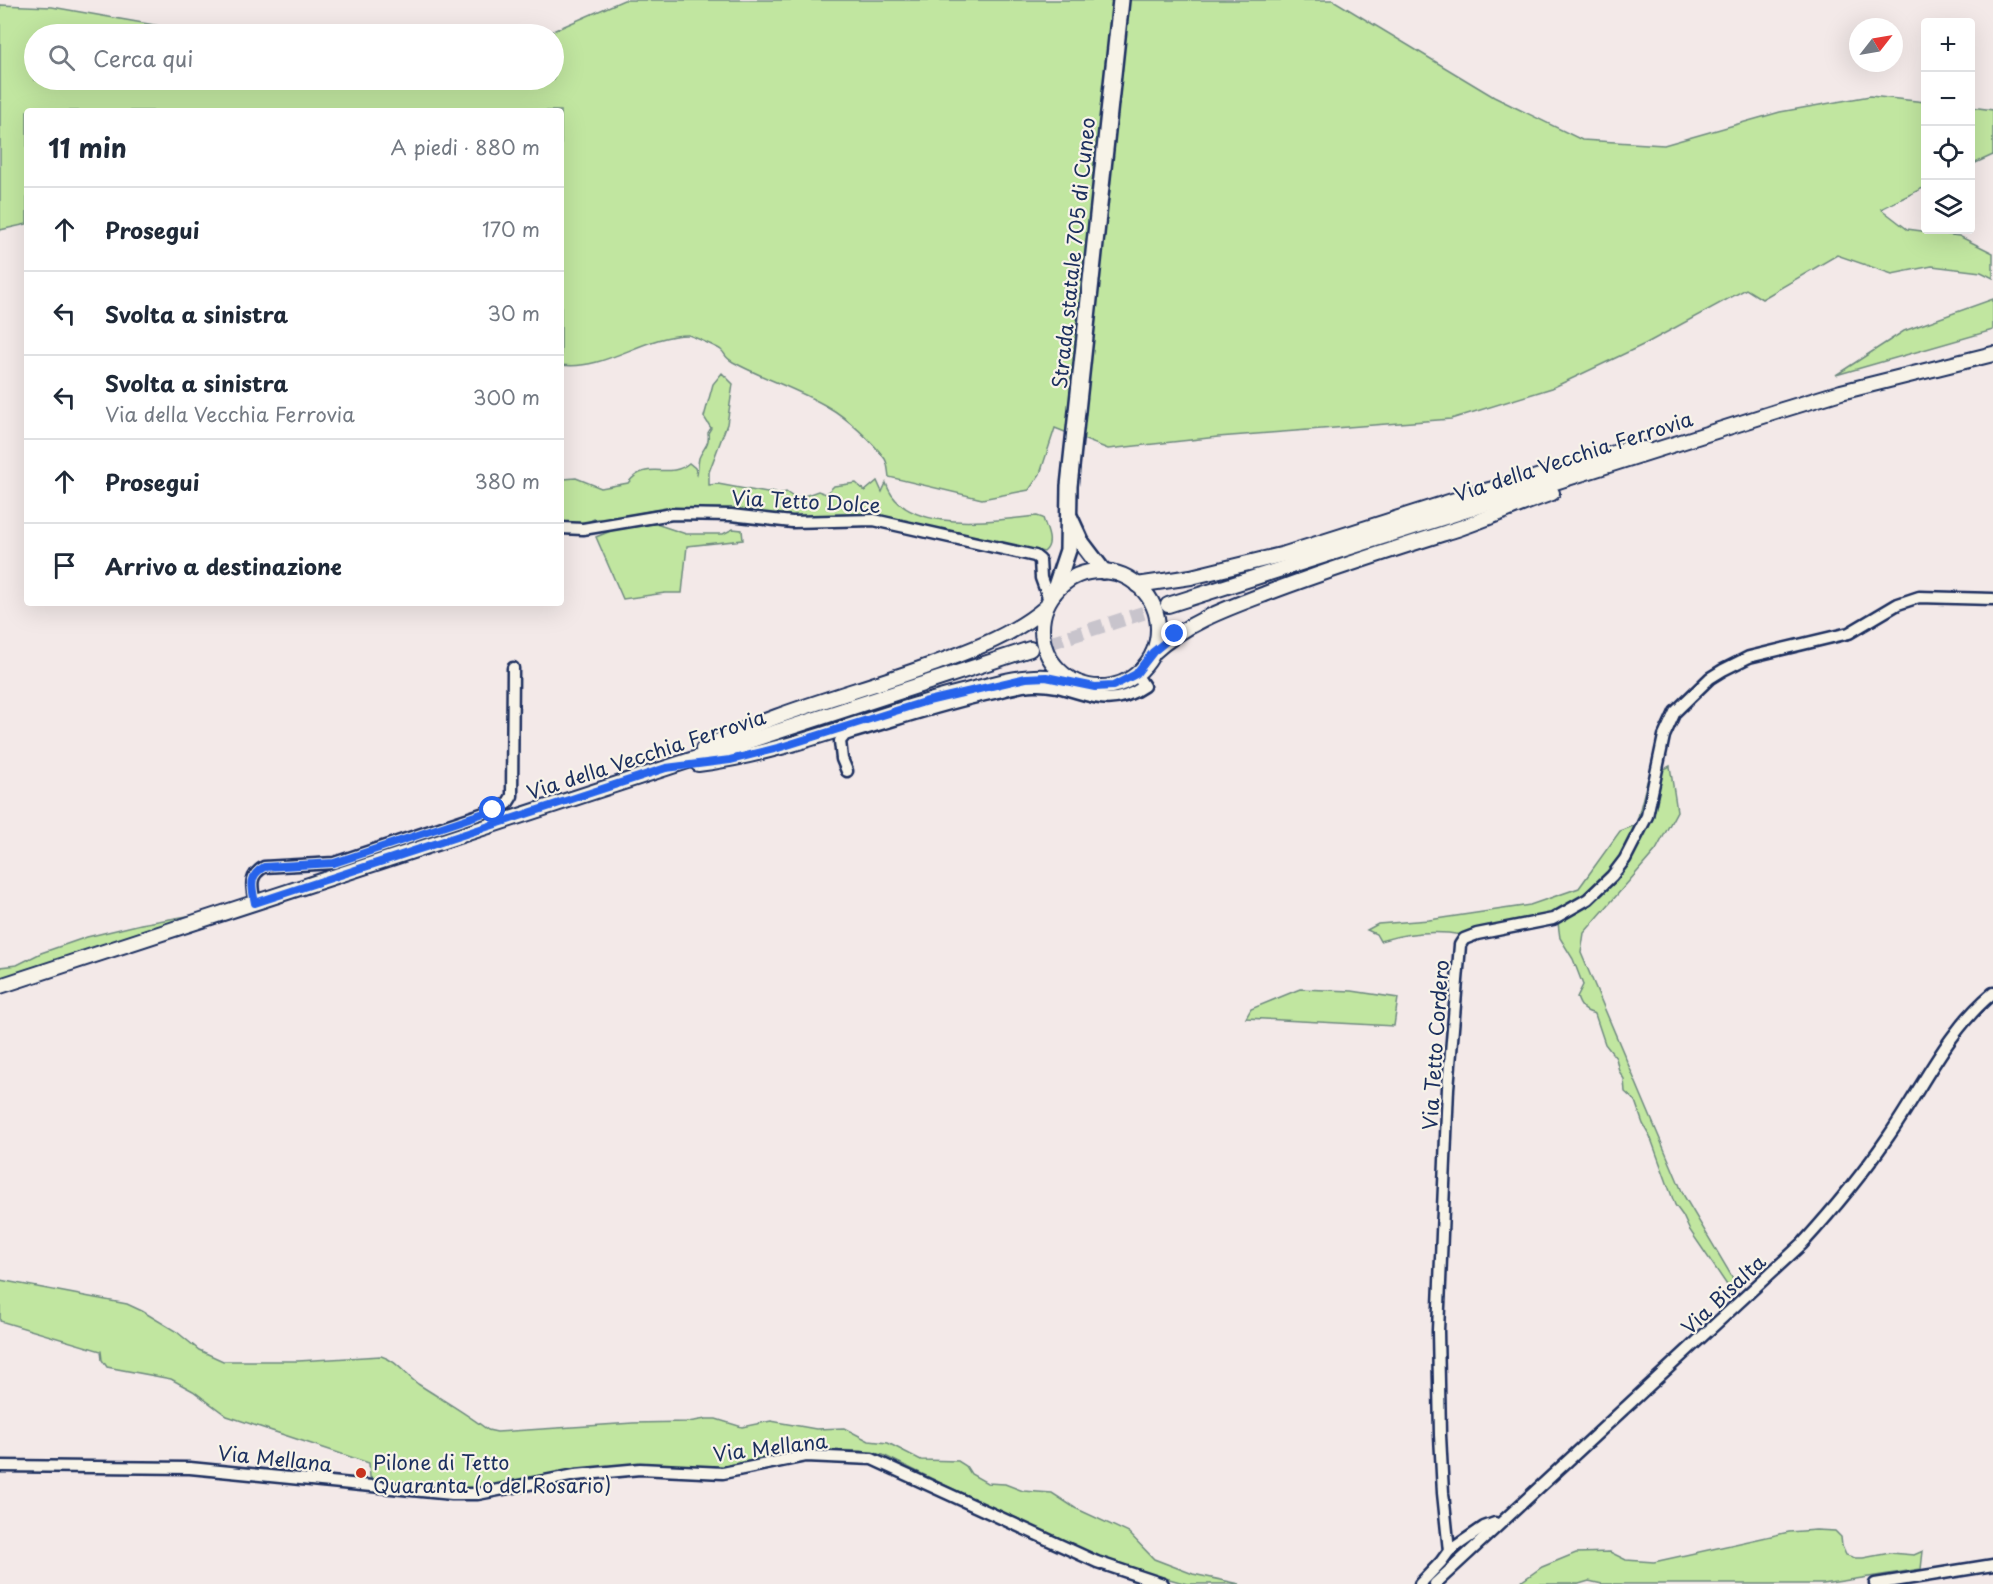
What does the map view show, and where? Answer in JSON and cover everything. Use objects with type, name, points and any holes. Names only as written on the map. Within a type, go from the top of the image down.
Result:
[{"type":"highway","name":"Strada statale 705 di Cuneo","points":[[1050,600],[1068,550],[1069,486],[1121,0]]},
{"type":"highway","points":[[1067,510],[1077,534],[1103,571]]},
{"type":"main road","name":"Via della Vecchia Ferrovia","points":[[1168,605],[1841,392],[1993,354]]},
{"type":"main road","points":[[1137,585],[1191,577],[1285,554],[1474,494],[1624,450],[1662,448]]},
{"type":"main road","points":[[666,768],[740,758],[924,702],[994,684],[1046,677],[1095,687],[1113,686],[1136,674],[1153,652],[1175,634],[1203,619],[1328,571],[1483,520],[1536,498],[1629,467],[1662,448]]},
{"type":"main road","points":[[666,768],[748,728],[887,681],[987,643],[1026,624],[1061,586],[1076,576],[1103,571],[1125,576],[1137,585],[1149,599],[1156,616],[1157,634],[1153,652]]},
{"type":"main road","points":[[1050,600],[1042,635],[1046,652],[1056,668],[1078,683]]},
{"type":"main road","name":"Via della Vecchia Ferrovia","points":[[0,986],[1030,649]]},
{"type":"street","name":"Via Tetto Dolce","points":[[564,528],[583,529],[672,514],[731,515],[792,522],[874,520],[1035,555],[1040,560],[1041,578],[1050,600]]},
{"type":"street","name":"Via Tetto Cordero","points":[[1449,1551],[1440,1435],[1438,1331],[1448,1088],[1460,945],[1464,939],[1477,934],[1553,919],[1588,899],[1612,876],[1625,859],[1647,816],[1664,736],[1675,711],[1710,678],[1749,657],[1849,633],[1898,604],[1919,597],[1993,599]]},
{"type":"street","points":[[255,903],[251,880],[256,871],[264,867],[334,863],[507,804],[512,796],[513,669]]},
{"type":"street","points":[[847,771],[842,759],[840,741],[845,735],[971,698],[1031,685],[1058,687],[1090,698],[1121,697],[1144,686],[1136,674]]},
{"type":"street","name":"Via Bisalta","points":[[1435,1584],[1802,1244],[1834,1209],[1883,1145],[1950,1038],[1979,1004],[1993,993]]},
{"type":"street","name":"Via Mellana","points":[[0,1466],[190,1468],[452,1494],[478,1494],[575,1475],[640,1468],[723,1473],[806,1456],[872,1459],[1097,1562],[1163,1584]]},
{"type":"street","points":[[1420,1584],[1441,1563],[1449,1551],[1484,1527],[1501,1521]]},
{"type":"street","points":[[1875,1584],[1993,1565]]},
{"type":"green space","points":[[624,0],[1333,0],[1494,97],[1582,140],[1664,145],[1780,112],[1870,96],[1921,102],[1921,189],[1881,209],[1907,229],[1921,231],[1921,234],[1959,236],[1993,253],[1993,278],[1981,272],[1932,266],[1892,274],[1837,255],[1762,299],[1746,289],[1645,344],[1552,388],[1451,419],[1218,437],[1108,449],[1055,428],[1040,474],[1029,490],[982,499],[889,477],[886,461],[880,452],[859,430],[835,411],[733,362],[723,351],[688,335],[656,341],[594,363],[564,365],[564,108],[24,108],[24,225],[0,230],[0,5],[52,7],[149,24],[24,24],[24,90],[564,90],[564,26]]},
{"type":"green space","points":[[1975,108],[1993,110],[1993,155],[1975,163]]},
{"type":"green space","points":[[1993,299],[1993,330],[1836,375],[1904,331]]},
{"type":"green space","points":[[722,373],[733,384],[727,424],[709,472],[709,485],[718,484],[767,493],[774,492],[778,495],[786,492],[796,499],[818,491],[826,494],[834,486],[856,483],[865,491],[877,481],[882,492],[886,483],[896,500],[911,511],[930,518],[975,521],[1037,516],[1043,518],[1049,544],[1044,552],[922,527],[882,515],[785,518],[735,508],[655,510],[634,514],[637,523],[656,524],[686,534],[723,534],[733,529],[742,530],[743,540],[687,546],[682,593],[623,599],[596,537],[618,528],[615,520],[594,519],[584,524],[564,523],[564,479],[576,478],[601,488],[628,483],[635,476],[650,470],[673,470],[689,463],[695,468],[697,474],[699,458],[707,444],[711,428],[704,417],[713,384]]},
{"type":"green space","points":[[1670,766],[1677,811],[1656,850],[1584,933],[1581,953],[1684,1196],[1734,1280],[1728,1290],[1675,1205],[1650,1136],[1635,1101],[1625,1092],[1624,1079],[1619,1071],[1616,1058],[1605,1044],[1595,1014],[1585,1010],[1577,997],[1583,985],[1573,959],[1560,938],[1557,916],[1462,935],[1421,933],[1380,941],[1376,934],[1367,930],[1378,924],[1429,920],[1530,905],[1579,888],[1620,831],[1636,825],[1648,778]]},
{"type":"green space","points":[[193,915],[0,979],[0,967],[17,965],[41,953],[87,937]]},
{"type":"green space","points":[[1300,989],[1352,991],[1398,998],[1394,1026],[1246,1018],[1251,1009]]},
{"type":"green space","points":[[0,1280],[127,1304],[177,1332],[199,1350],[223,1361],[298,1361],[381,1356],[392,1361],[418,1384],[488,1430],[497,1432],[633,1423],[688,1422],[706,1419],[716,1419],[742,1427],[771,1421],[816,1429],[844,1428],[869,1441],[888,1443],[921,1460],[958,1461],[966,1466],[971,1474],[987,1483],[1005,1484],[1023,1491],[1052,1493],[1075,1508],[1129,1533],[1154,1559],[1193,1574],[1240,1584],[1187,1584],[1130,1568],[1083,1550],[883,1455],[861,1451],[803,1452],[765,1462],[713,1469],[669,1464],[636,1464],[567,1472],[495,1487],[450,1488],[375,1481],[370,1477],[369,1463],[227,1416],[193,1391],[171,1379],[107,1367],[102,1360],[101,1351],[0,1321]]},
{"type":"green space","points":[[1835,1531],[1841,1537],[1846,1555],[1855,1558],[1890,1553],[1914,1555],[1923,1551],[1921,1569],[1823,1584],[1602,1584],[1589,1581],[1579,1584],[1518,1584],[1542,1567],[1576,1553],[1610,1552],[1626,1560],[1654,1562],[1789,1532]]},
{"type":"tunnel","points":[[1030,649],[1168,605]]},
{"type":"place","name":"Pilone di Tetto Quaranta (o del Rosario)","points":[[361,1473]]},
{"type":"route","points":[[493,810],[334,863],[264,867],[256,871],[251,880],[255,903],[666,768],[730,760],[778,748],[924,702],[994,684],[1046,677],[1095,687],[1113,686],[1136,674],[1143,668],[1153,652],[1175,634]]}]
